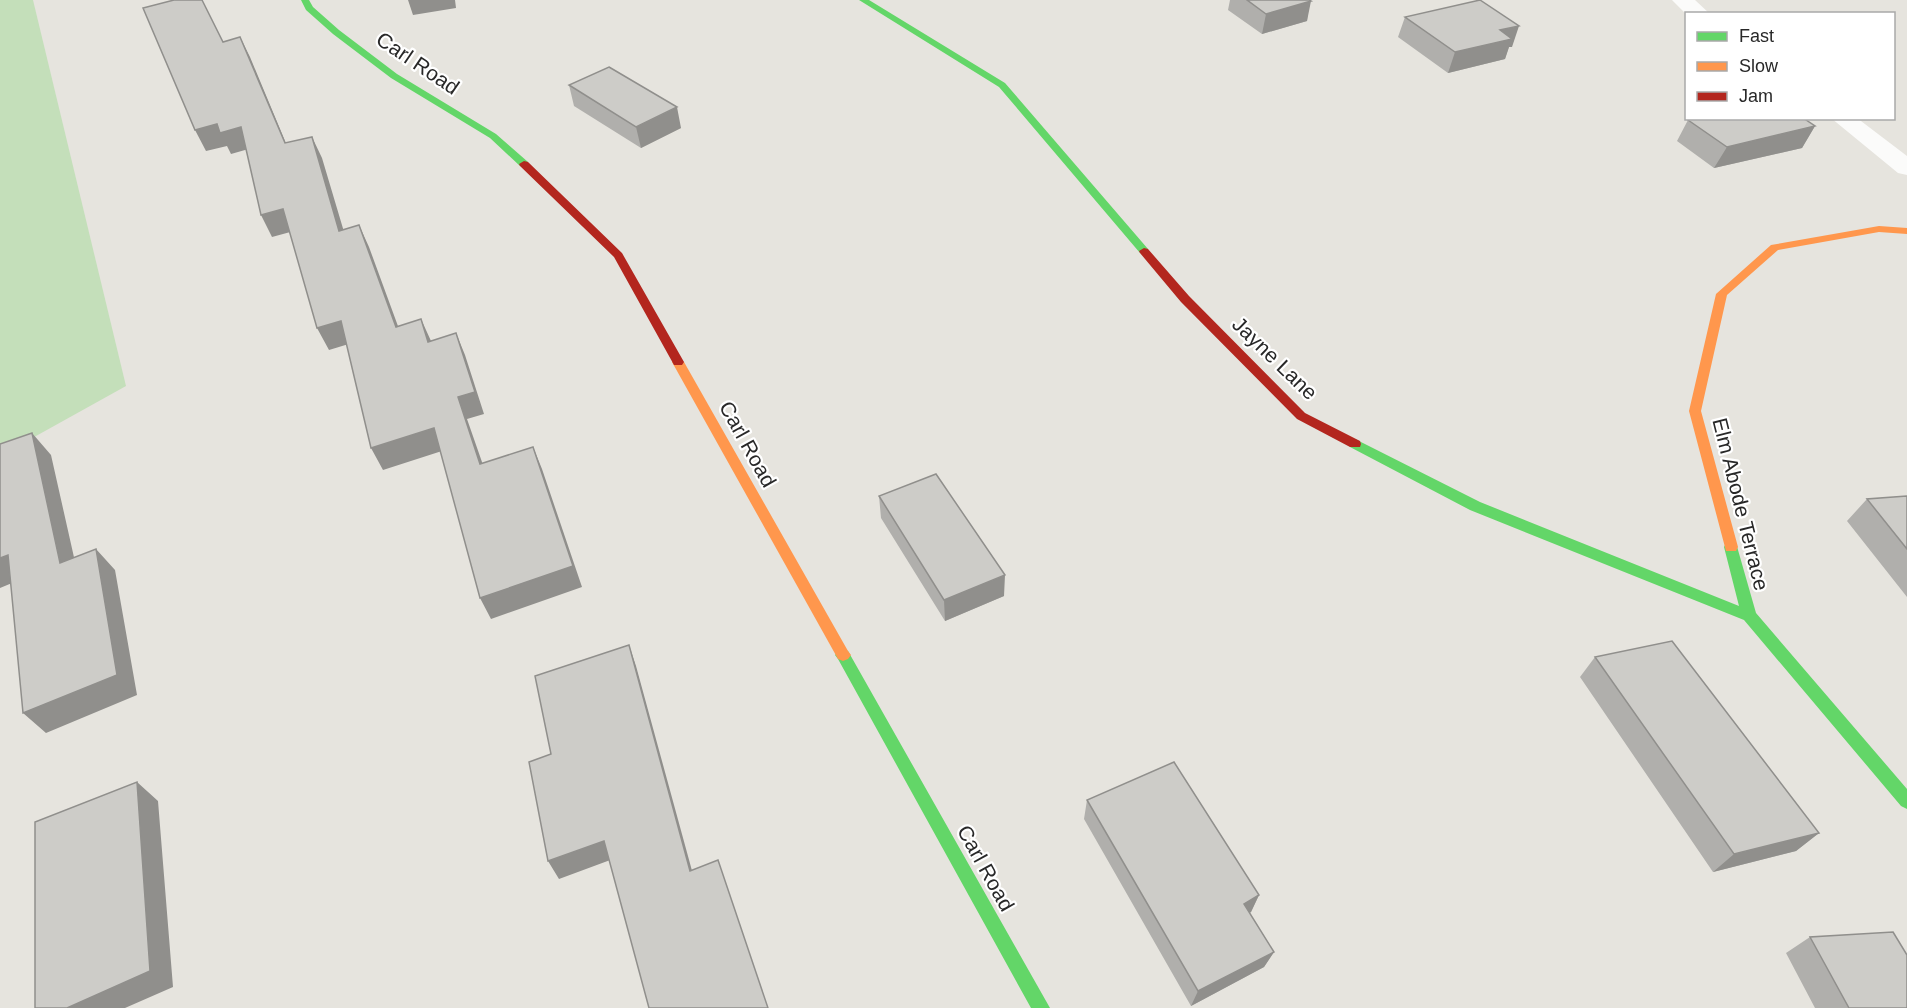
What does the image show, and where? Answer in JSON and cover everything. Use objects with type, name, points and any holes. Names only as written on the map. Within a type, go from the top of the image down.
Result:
[{"type":"street","name":"Carl Road","points":[[305,0],[309,8],[336,32],[394,76],[493,136],[547,184],[618,255],[1041,1008]]},
{"type":"street","name":"Jayne Lane","points":[[864,0],[1002,85],[1185,299],[1301,416],[1475,506],[1749,616]]},
{"type":"street","points":[[1682,0],[1697,12]]},
{"type":"street","points":[[1845,120],[1907,168]]},
{"type":"street","name":"Elm Abode Terrace","points":[[1907,231],[1879,229],[1775,247],[1722,294],[1695,411],[1749,616],[1907,801]]},
{"type":"green space","points":[[0,0],[33,0],[126,386],[0,456]]},
{"type":"building","points":[[174,0],[202,0],[223,42],[240,37],[285,143],[312,137],[339,231],[359,225],[396,327],[421,319],[428,342],[456,333],[475,392],[458,397],[480,464],[533,447],[573,566],[480,598],[434,428],[371,448],[341,321],[317,328],[283,209],[261,215],[241,127],[220,133],[217,124],[195,130],[143,8]]},
{"type":"building","points":[[1247,0],[1309,0],[1311,1],[1266,14]]},
{"type":"building","points":[[1480,0],[1519,26],[1500,30],[1512,39],[1455,52],[1405,17]]},
{"type":"building","points":[[609,67],[677,107],[636,127],[569,85]]},
{"type":"building","points":[[1688,120],[1806,120],[1815,126],[1727,147]]},
{"type":"building","points":[[32,433],[60,563],[96,549],[117,675],[23,713],[8,555],[0,558],[0,444]]},
{"type":"building","points":[[936,474],[1005,575],[944,600],[879,496]]},
{"type":"building","points":[[1907,496],[1907,549],[1867,499]]},
{"type":"building","points":[[1672,641],[1819,833],[1734,854],[1595,657]]},
{"type":"building","points":[[629,645],[690,871],[718,860],[768,1008],[649,1008],[604,841],[548,861],[529,762],[551,754],[535,676]]},
{"type":"building","points":[[1174,762],[1259,895],[1244,904],[1274,952],[1198,991],[1087,800]]},
{"type":"building","points":[[137,782],[150,971],[67,1008],[35,1008],[35,822]]},
{"type":"building","points":[[1893,932],[1907,955],[1907,1008],[1849,1008],[1810,937]]},
{"type":"traffic: fast","points":[[305,0],[309,8],[336,32],[394,76],[493,136],[524,164]]},
{"type":"traffic: fast","points":[[863,0],[1002,85],[1144,251]]},
{"type":"traffic: fast","points":[[1355,444],[1475,506],[1749,616]]},
{"type":"traffic: fast","points":[[1731,547],[1749,616],[1907,801]]},
{"type":"traffic: fast","points":[[843,655],[1041,1008]]},
{"type":"traffic: slow","points":[[1731,547],[1695,411],[1722,294],[1775,247],[1879,229],[1907,231]]},
{"type":"traffic: slow","points":[[678,362],[843,655]]},
{"type":"traffic: jam","points":[[524,164],[618,255],[678,362]]},
{"type":"traffic: jam","points":[[1144,251],[1185,299],[1301,416],[1355,444]]}]
